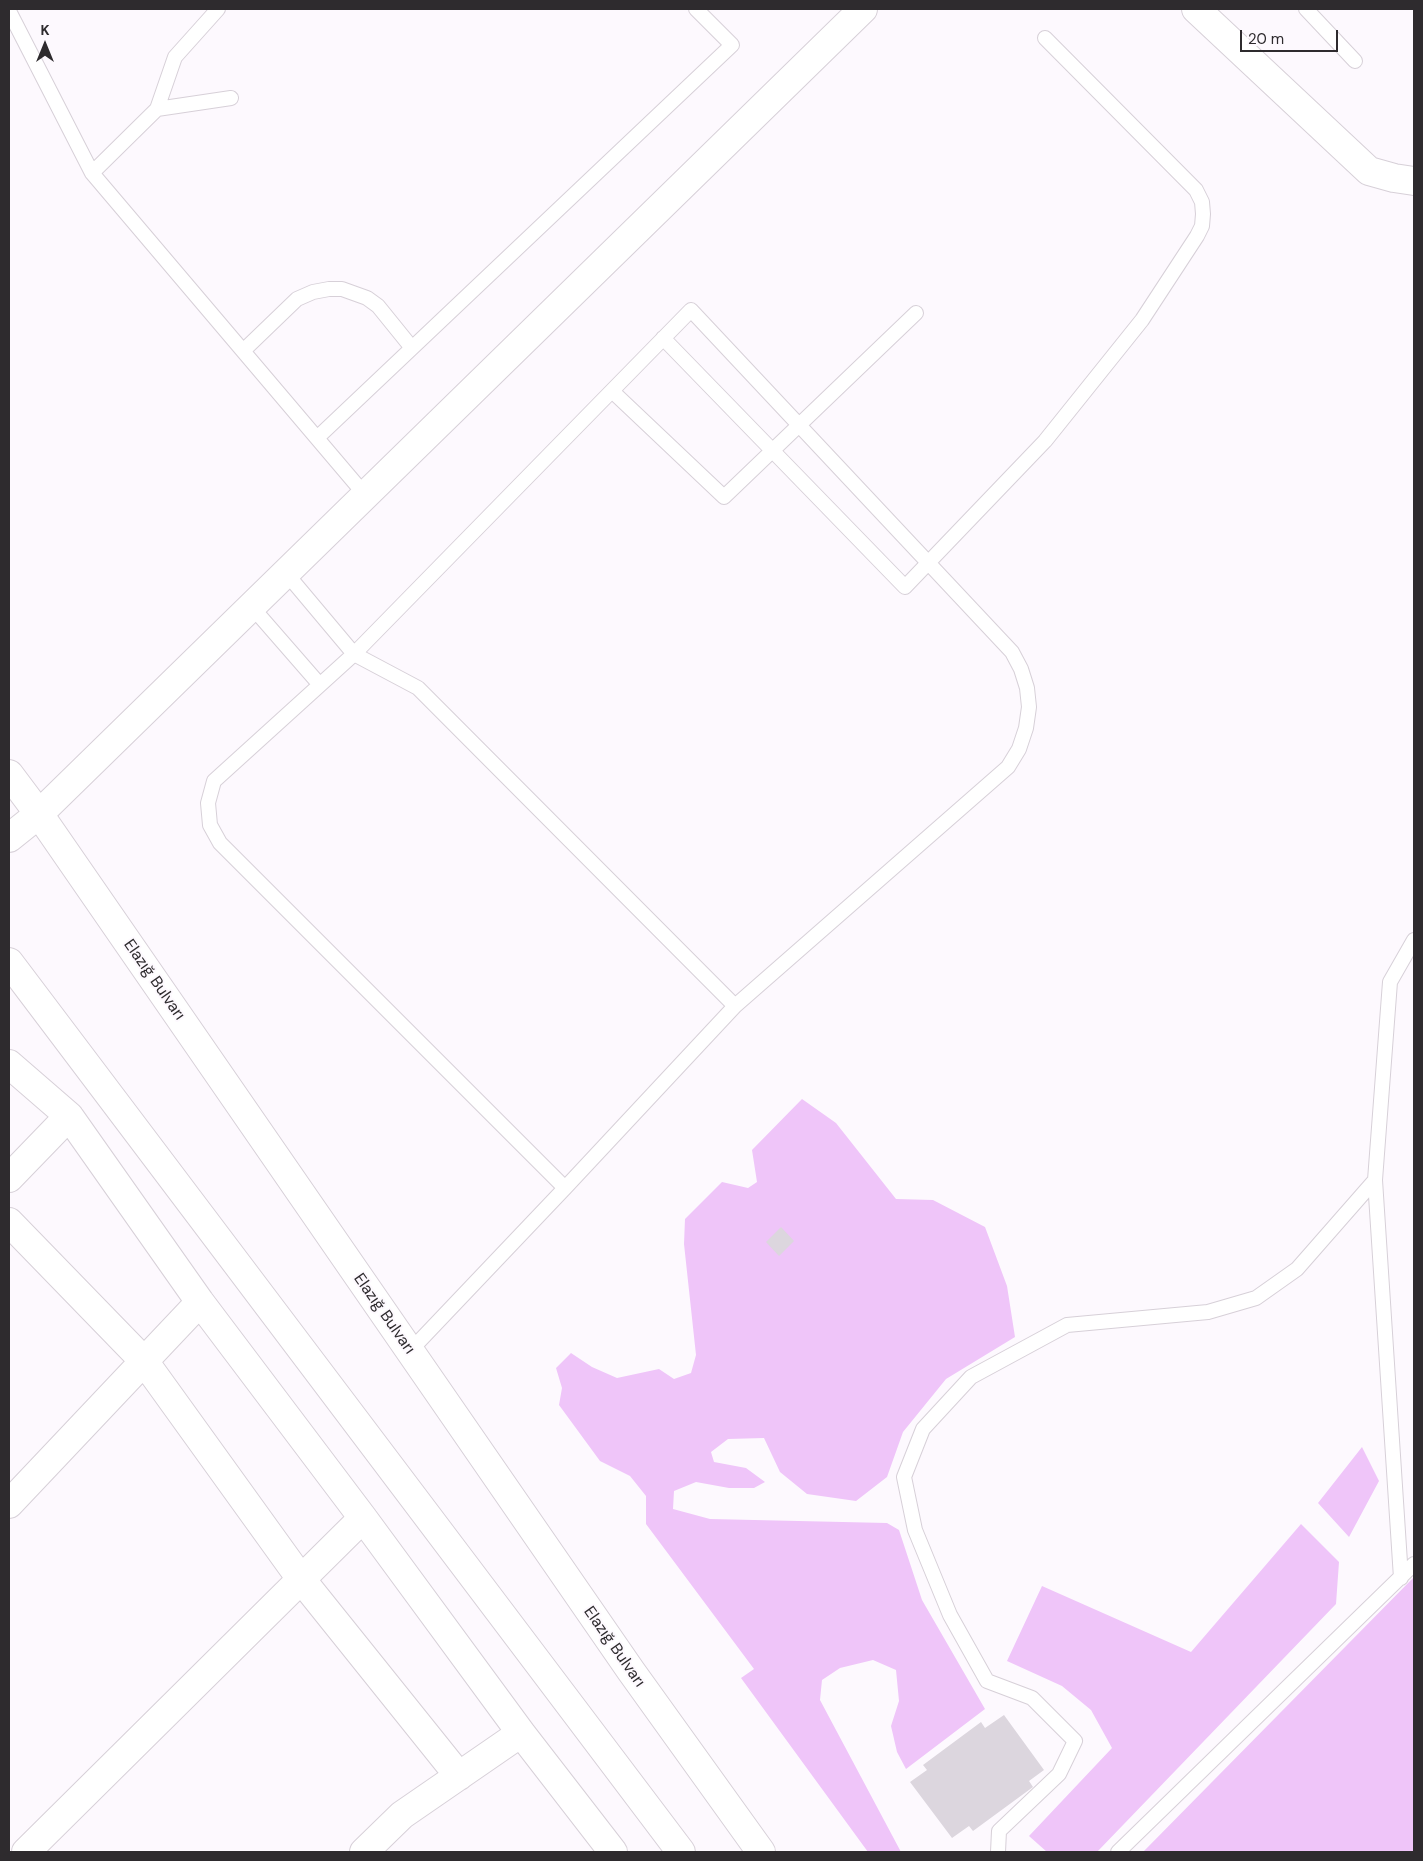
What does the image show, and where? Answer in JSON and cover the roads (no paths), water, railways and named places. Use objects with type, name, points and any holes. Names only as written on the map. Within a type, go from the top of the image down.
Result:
[{"type":"main road","points":[[9,838],[39,814],[863,9]]},
{"type":"main road","points":[[1196,9],[1369,171],[1414,181]]},
{"type":"main road","name":"Elazığ Bulvarı","points":[[9,774],[39,814],[631,1671],[761,1852]]},
{"type":"main road","points":[[9,962],[681,1852]]},
{"type":"main road","points":[[9,1064],[69,1116],[200,1302],[363,1518],[520,1732],[613,1852]]},
{"type":"main road","points":[[9,1178],[69,1116]]},
{"type":"main road","points":[[9,1222],[144,1361],[301,1579],[460,1776]]},
{"type":"main road","points":[[9,1504],[200,1302]]},
{"type":"main road","points":[[26,1852],[363,1518]]},
{"type":"main road","points":[[364,1852],[402,1814],[460,1776],[520,1732]]},
{"type":"lane","points":[[92,173],[157,109],[175,57],[218,9]]},
{"type":"lane","points":[[317,438],[732,45],[696,9]]},
{"type":"lane","points":[[1306,9],[1355,61]]},
{"type":"lane","points":[[9,10],[92,173],[366,496]]},
{"type":"lane","points":[[663,338],[905,587],[930,564],[1045,441],[1142,320],[1202,226],[1202,202],[1196,190],[1045,38]]},
{"type":"lane","points":[[157,109],[232,98]]},
{"type":"lane","points":[[243,351],[297,299],[313,292],[329,289],[348,291],[367,298],[378,306],[412,348]]},
{"type":"lane","points":[[410,1351],[564,1188],[735,1006],[1008,767],[1019,749],[1026,728],[1029,707],[1027,688],[1021,669],[1012,652],[691,310],[354,654],[214,782],[209,798],[208,814],[214,834],[220,844],[564,1188]]},
{"type":"lane","points":[[612,390],[724,497],[916,314]]},
{"type":"lane","points":[[286,573],[354,654],[418,688],[735,1006]]},
{"type":"lane","points":[[252,607],[320,686]]},
{"type":"lane","points":[[1401,1578],[1375,1180],[1390,982],[1414,940]]},
{"type":"lane","points":[[998,1852],[999,1831],[1059,1774],[1075,1741],[1032,1698],[987,1681],[950,1615],[915,1530],[904,1477],[923,1429],[971,1377],[1068,1326],[1208,1312],[1256,1298],[1297,1269],[1375,1180]]},
{"type":"lane","points":[[1118,1852],[1414,1564]]}]
